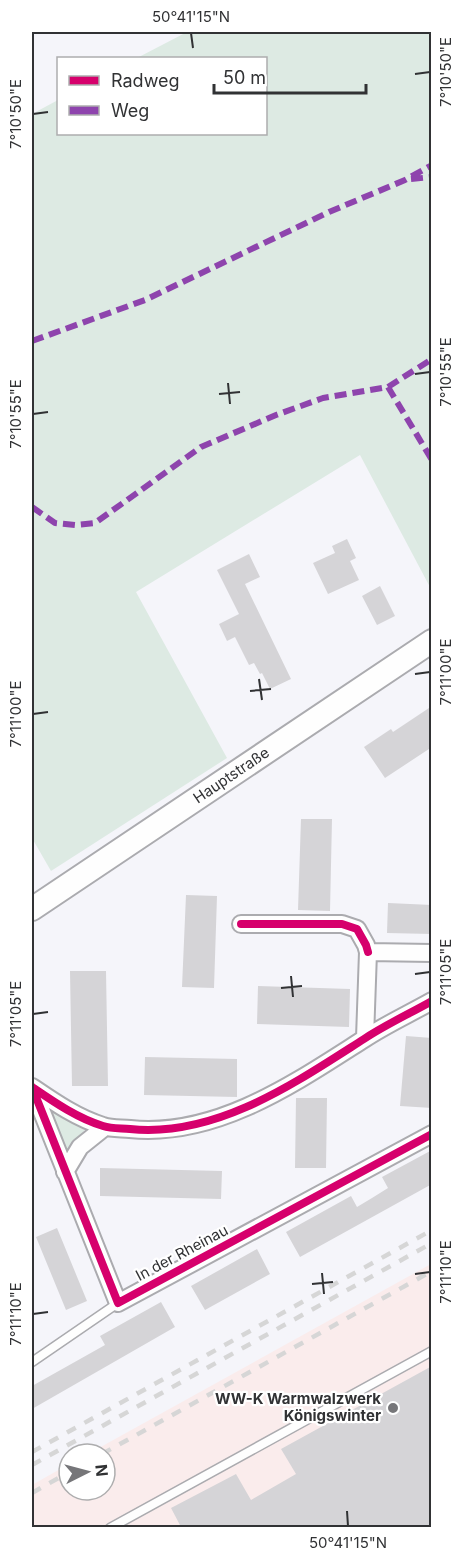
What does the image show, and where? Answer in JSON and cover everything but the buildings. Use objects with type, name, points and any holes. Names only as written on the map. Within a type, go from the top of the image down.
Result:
[{"type":"main road","name":"Hauptstraße","points":[[32,909],[432,641]]},
{"type":"street","points":[[242,924],[342,924],[357,929],[368,952],[365,1038]]},
{"type":"street","points":[[368,952],[432,953]]},
{"type":"street","points":[[32,1087],[66,1110],[105,1126],[147,1131],[187,1127],[236,1113],[432,1001]]},
{"type":"street","points":[[32,1087],[118,1303]]},
{"type":"street","points":[[65,1172],[80,1147],[105,1126]]},
{"type":"street","name":"In der Rheinau","points":[[118,1303],[432,1134]]},
{"type":"lane","points":[[32,1362],[118,1303]]},
{"type":"lane","points":[[110,1527],[432,1351]]},
{"type":"shaded area","points":[[187,32],[431,32],[431,589],[360,455],[136,592],[227,758],[51,871],[32,838],[32,114],[57,101],[57,135],[267,135],[267,57],[139,57]]},
{"type":"shaded area","points":[[47,1108],[87,1127],[64,1156]]},
{"type":"shaded area","points":[[431,1264],[431,1527],[32,1527],[32,1485],[57,1471],[57,1502],[117,1502],[117,1442],[110,1442]]},
{"type":"railway","points":[[32,1452],[432,1230]]},
{"type":"railway","points":[[32,1465],[432,1243]]},
{"type":"railway","points":[[117,1446],[432,1271]]},
{"type":"railway","points":[[32,1493],[57,1479]]},
{"type":"marked path","points":[[32,341],[145,300],[329,212],[405,180],[432,165]]},
{"type":"marked path","points":[[411,179],[432,177]]},
{"type":"marked path","points":[[388,387],[432,359]]},
{"type":"marked path","points":[[32,507],[55,523],[75,525],[95,523],[201,447],[323,398],[388,387],[432,460]]},
{"type":"cycle path","points":[[241,924],[342,924],[357,929],[368,952]]},
{"type":"cycle path","points":[[32,1087],[75,1114],[106,1127],[162,1130],[193,1125],[224,1116],[282,1089],[380,1029],[432,1001]]},
{"type":"cycle path","points":[[32,1087],[118,1303],[432,1134]]},
{"type":"place","name":"WW-K Warmwalzwerk Königswinter","points":[[393,1408]]}]
